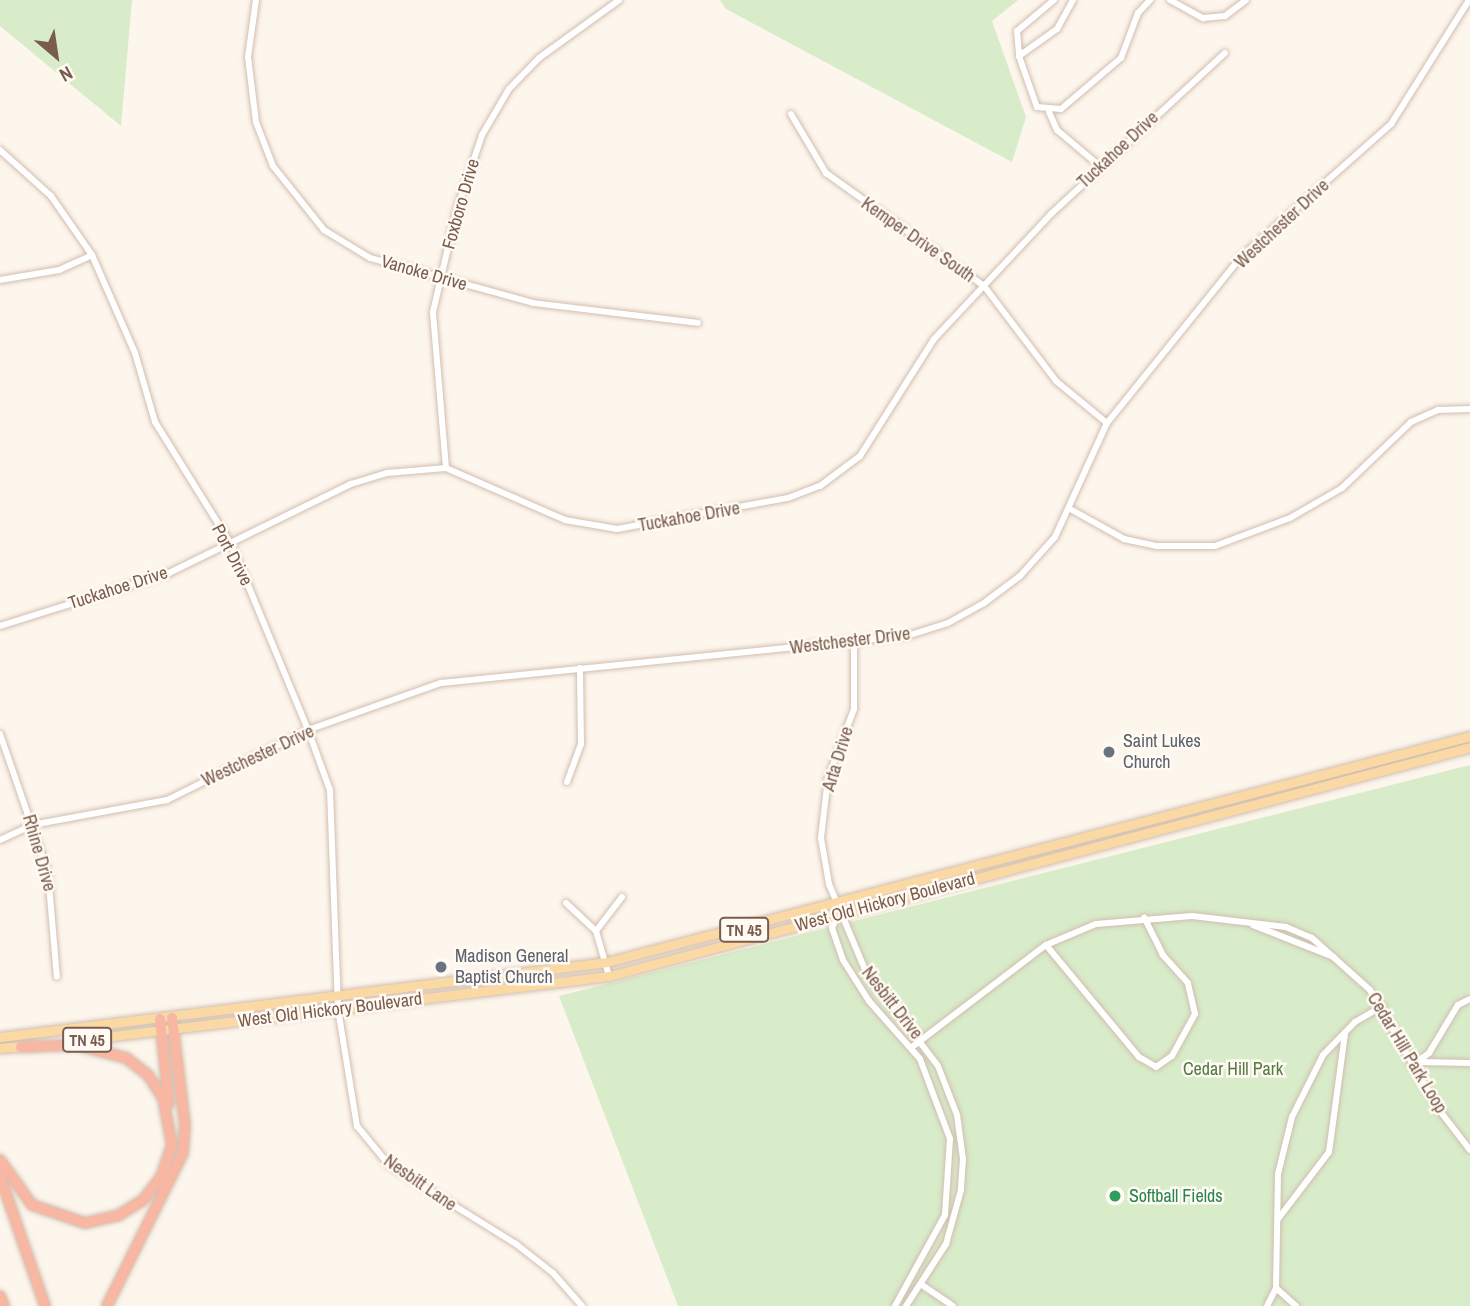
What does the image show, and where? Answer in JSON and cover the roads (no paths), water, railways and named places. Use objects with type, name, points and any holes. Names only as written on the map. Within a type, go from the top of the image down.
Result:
[{"type":"highway","points":[[0,1160],[15,1187],[40,1211],[71,1221],[103,1220],[130,1209],[152,1189],[169,1160],[172,1128],[167,1024]]},
{"type":"highway","points":[[107,1306],[183,1153],[185,1125],[167,1024]]},
{"type":"highway","points":[[21,1047],[77,1045],[126,1058],[157,1087],[172,1128]]},
{"type":"highway","points":[[0,1176],[45,1306]]},
{"type":"highway","points":[[0,1296],[4,1306]]},
{"type":"main road","name":"West Old Hickory Boulevard","points":[[0,1037],[338,1009],[609,976],[836,910],[1470,736]]},
{"type":"main road","name":"West Old Hickory Boulevard","points":[[0,1048],[337,998],[607,962],[836,910],[1470,747]]},
{"type":"street","name":"Vanoke Drive","points":[[256,0],[248,89],[273,166],[324,230],[370,258],[533,303],[698,323]]},
{"type":"street","name":"Foxboro Drive","points":[[446,468],[433,312],[444,279],[460,197],[498,105],[539,58],[619,0]]},
{"type":"street","points":[[1054,0],[1017,31],[1019,56],[1034,102],[1049,112],[1058,130],[1101,167]]},
{"type":"street","points":[[1019,56],[1057,29],[1073,0]]},
{"type":"street","points":[[1049,112],[1061,109],[1117,62],[1138,13],[1150,0]]},
{"type":"street","points":[[1161,0],[1170,1],[1203,18],[1225,16],[1247,0]]},
{"type":"street","name":"Westchester Drive","points":[[0,840],[32,825],[167,800],[308,730],[441,683],[854,643],[917,633],[984,603],[1034,562],[1072,510],[1107,423],[1240,258],[1391,124],[1469,0]]},
{"type":"street","name":"Tuckahoe Drive","points":[[0,626],[169,573],[351,484],[387,473],[446,468],[565,520],[617,529],[788,498],[820,486],[860,456],[934,339],[1101,167],[1225,53]]},
{"type":"street","name":"Kemper Drive South","points":[[791,114],[826,173],[984,286],[1056,381],[1107,423]]},
{"type":"street","name":"Port Drive","points":[[0,150],[51,196],[92,255],[166,445],[230,544],[308,730],[330,790],[338,1009]]},
{"type":"street","points":[[0,280],[59,270],[92,255]]},
{"type":"street","points":[[1072,510],[1124,539],[1157,546],[1215,546],[1290,518],[1342,488],[1410,422],[1438,410],[1470,410]]},
{"type":"street","name":"Arta Drive","points":[[836,910],[821,838],[828,778],[855,709],[854,643]]},
{"type":"street","points":[[567,782],[581,744],[580,668]]},
{"type":"street","name":"Rhine Drive","points":[[0,734],[48,873],[57,977]]},
{"type":"street","points":[[596,931],[622,897]]},
{"type":"street","points":[[566,903],[596,931],[609,976]]},
{"type":"street","name":"Nesbitt Drive","points":[[836,910],[872,982],[922,1039],[952,1098],[963,1159],[956,1217],[923,1286],[906,1306]]},
{"type":"street","name":"Nesbitt Drive","points":[[836,910],[833,931],[854,980],[912,1047],[942,1107],[952,1173],[940,1231],[914,1280],[895,1306]]},
{"type":"street","points":[[1046,946],[1139,1057],[1156,1067],[1172,1056],[1195,1014],[1188,983],[1163,955],[1144,917]]},
{"type":"street","name":"Cedar Hill Park Loop","points":[[912,1047],[1046,946],[1096,924],[1144,917],[1240,921],[1303,931],[1339,959],[1382,1006],[1414,1063],[1470,1150]]},
{"type":"street","name":"Cedar Hill Park Loop","points":[[1240,921],[1339,959]]},
{"type":"street","points":[[1414,1063],[1429,1053],[1458,1005],[1470,999]]},
{"type":"street","points":[[1267,1306],[1276,1288],[1278,1174],[1292,1117],[1312,1071],[1346,1031],[1382,1006]]},
{"type":"street","name":"Nesbitt Lane","points":[[338,1009],[351,1104],[371,1146],[426,1191],[537,1259],[582,1306]]},
{"type":"street","points":[[1277,1220],[1306,1187],[1334,1137],[1337,1063],[1346,1031]]},
{"type":"street","points":[[1414,1063],[1470,1063]]},
{"type":"street","points":[[914,1280],[953,1306]]},
{"type":"street","points":[[1276,1288],[1296,1306]]},
{"type":"place","name":"Saint Lukes Church","points":[[1109,752]]},
{"type":"place","name":"Madison General Baptist Church","points":[[441,967]]},
{"type":"place","name":"Softball Fields","points":[[1115,1196]]},
{"type":"park label","name":"Cedar Hill Park","points":[[1233,1069]]}]
